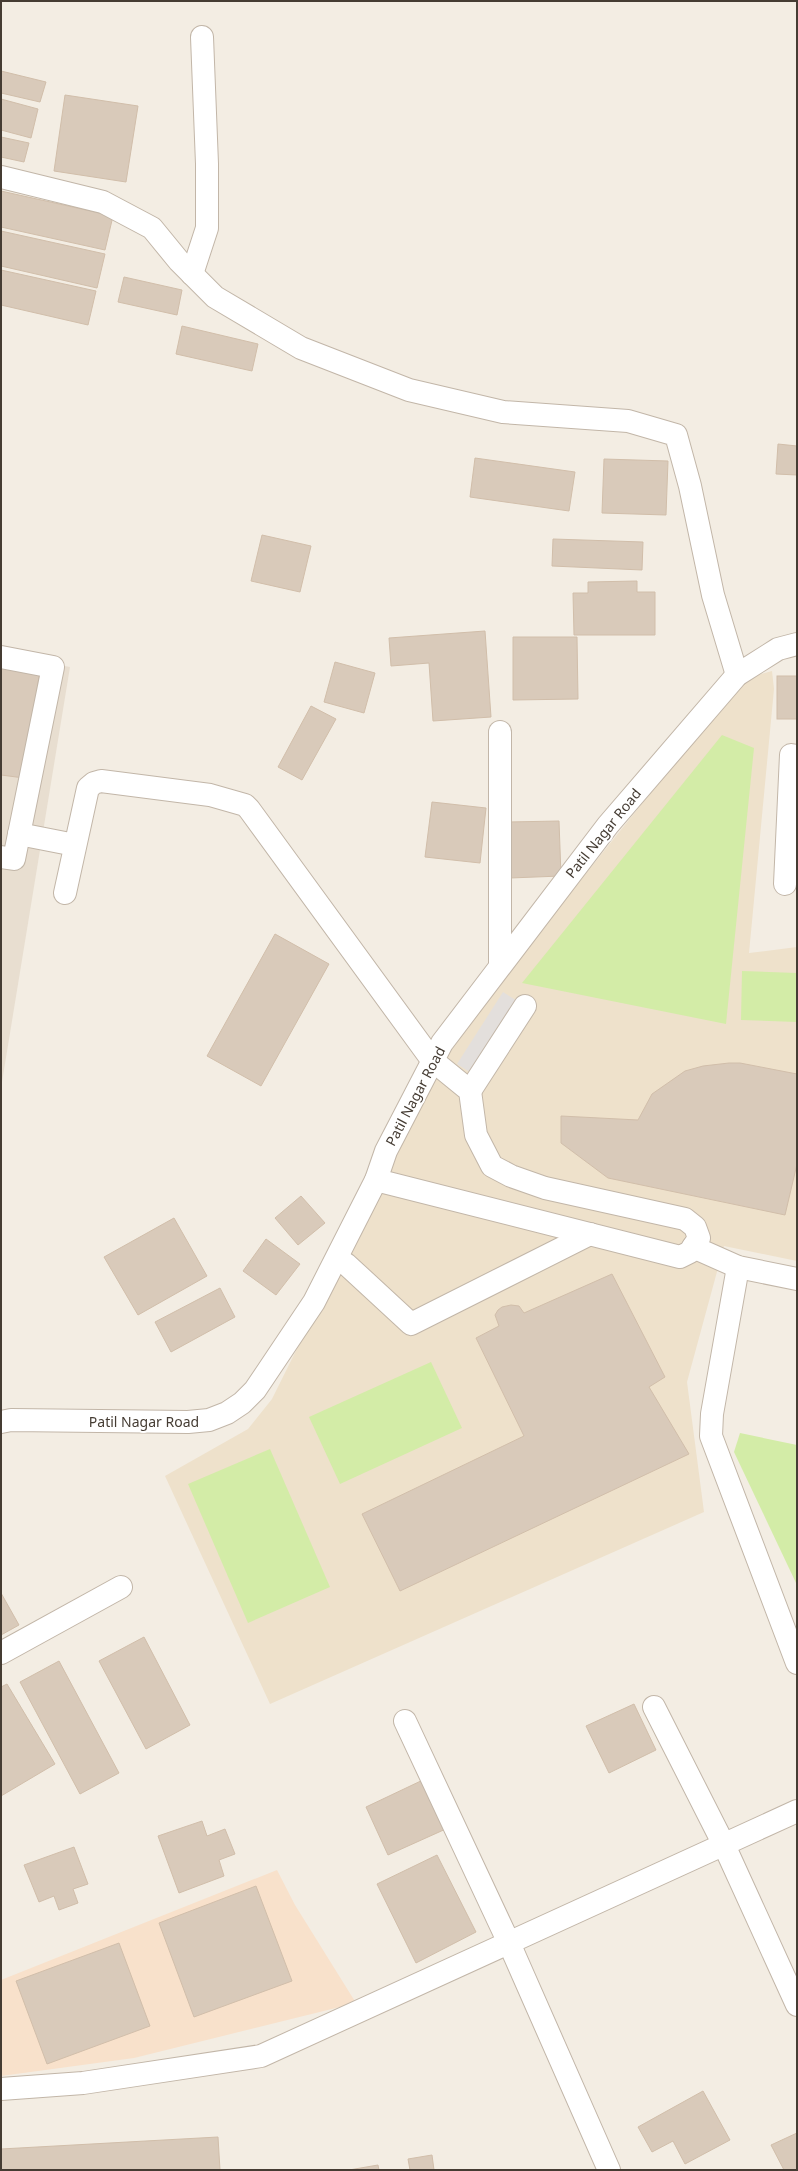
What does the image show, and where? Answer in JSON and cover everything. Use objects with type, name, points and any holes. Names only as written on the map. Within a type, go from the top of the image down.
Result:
[{"type":"street","points":[[192,274],[207,228],[207,164],[202,37]]},
{"type":"street","points":[[1,177],[103,202],[152,228],[192,274],[215,297],[301,348],[408,390],[502,412],[628,421],[676,435],[690,486],[713,595],[737,675]]},
{"type":"street","name":"Patil Nagar Road","points":[[1,1422],[11,1420],[188,1422],[209,1420],[227,1413],[242,1403],[255,1390],[314,1302],[376,1180],[386,1151],[432,1060],[500,965],[608,825],[737,675],[778,649],[797,644]]},
{"type":"street","points":[[1,657],[53,667],[14,859],[1,857]]},
{"type":"street","points":[[500,732],[500,965]]},
{"type":"street","points":[[785,884],[791,755],[797,756]]},
{"type":"street","points":[[65,893],[88,788],[99,781],[210,795],[245,805],[432,1060],[470,1091]]},
{"type":"street","points":[[19,834],[75,846]]},
{"type":"street","points":[[376,1180],[680,1257],[690,1252],[699,1238],[695,1227],[685,1219],[545,1188],[511,1176],[492,1166],[476,1136],[470,1091],[525,1006]]},
{"type":"street","points":[[346,1264],[411,1324],[590,1234]]},
{"type":"street","points":[[693,1247],[738,1267],[797,1279]]},
{"type":"street","points":[[738,1267],[712,1414],[711,1436],[797,1663]]},
{"type":"street","points":[[1,1653],[121,1587]]},
{"type":"street","points":[[654,1707],[724,1845],[797,2005]]},
{"type":"street","points":[[405,1721],[509,1943],[609,2170]]},
{"type":"street","points":[[1,2088],[83,2083],[260,2056],[797,1811]]},
{"type":"shaded area","points":[[1,654],[70,667],[1,1088]]},
{"type":"shaded area","points":[[772,671],[774,689],[749,953],[797,947],[797,1261],[724,1246],[687,1382],[704,1512],[270,1704],[165,1476],[248,1429],[272,1399],[410,1121],[447,1053],[494,988],[742,679]]},
{"type":"shaded area","points":[[503,992],[525,1006],[479,1078],[457,1064]]},
{"type":"shaded area","points":[[277,1870],[295,1905],[356,2003],[134,2058],[1,2076],[1,1980]]},
{"type":"green space","points":[[722,735],[754,748],[726,1024],[522,983]]},
{"type":"green space","points":[[742,971],[797,973],[797,1022],[741,1020]]},
{"type":"green space","points":[[431,1362],[462,1428],[340,1484],[309,1417]]},
{"type":"green space","points":[[740,1433],[797,1445],[797,1585],[734,1452]]},
{"type":"green space","points":[[270,1449],[330,1587],[248,1623],[188,1484]]},
{"type":"building","points":[[1,71],[46,82],[40,102],[1,93]]},
{"type":"building","points":[[65,95],[138,106],[126,182],[54,171]]},
{"type":"building","points":[[1,99],[38,109],[31,138],[1,130]]},
{"type":"building","points":[[1,137],[29,143],[24,162],[1,157]]},
{"type":"building","points":[[1,191],[113,216],[105,250],[1,227]]},
{"type":"building","points":[[1,231],[105,254],[97,288],[1,266]]},
{"type":"building","points":[[1,270],[96,291],[88,325],[1,305]]},
{"type":"building","points":[[124,277],[182,290],[177,315],[118,302]]},
{"type":"building","points":[[182,326],[258,344],[252,371],[176,354]]},
{"type":"building","points":[[778,444],[797,446],[797,475],[776,474]]},
{"type":"building","points":[[475,458],[575,472],[569,511],[470,497]]},
{"type":"building","points":[[604,459],[668,461],[666,515],[602,513]]},
{"type":"building","points":[[262,535],[311,546],[300,592],[251,581]]},
{"type":"building","points":[[553,539],[643,542],[642,570],[552,566]]},
{"type":"building","points":[[637,581],[637,592],[655,592],[655,635],[574,635],[573,593],[588,593],[588,582]]},
{"type":"building","points":[[485,631],[491,717],[433,721],[429,663],[391,666],[389,638]]},
{"type":"building","points":[[513,637],[577,637],[578,699],[513,700]]},
{"type":"building","points":[[335,662],[375,673],[364,713],[324,702]]},
{"type":"building","points":[[1,664],[40,670],[24,778],[1,775]]},
{"type":"building","points":[[777,676],[797,676],[797,719],[777,719]]},
{"type":"building","points":[[311,706],[336,719],[302,780],[278,767]]},
{"type":"building","points":[[432,802],[486,808],[480,863],[425,857]]},
{"type":"building","points":[[559,821],[561,876],[510,878],[508,822]]},
{"type":"building","points":[[275,934],[329,964],[261,1086],[207,1056]]},
{"type":"building","points":[[740,1063],[797,1074],[797,1164],[785,1215],[608,1178],[561,1143],[561,1116],[638,1120],[652,1094],[685,1071],[703,1066]]},
{"type":"building","points":[[301,1196],[325,1223],[298,1245],[275,1218]]},
{"type":"building","points":[[174,1218],[207,1276],[138,1315],[104,1257]]},
{"type":"building","points":[[266,1239],[300,1264],[276,1295],[243,1271]]},
{"type":"building","points":[[612,1274],[665,1377],[649,1387],[689,1454],[400,1591],[362,1514],[524,1436],[476,1338],[499,1326],[495,1315],[502,1307],[511,1305],[519,1306],[524,1313]]},
{"type":"building","points":[[220,1288],[235,1317],[171,1352],[155,1322]]},
{"type":"building","points":[[1,1593],[19,1625],[1,1635]]},
{"type":"building","points":[[144,1637],[190,1725],[146,1749],[99,1661]]},
{"type":"building","points":[[59,1661],[119,1773],[80,1794],[20,1682]]},
{"type":"building","points":[[7,1684],[55,1764],[1,1796],[1,1687]]},
{"type":"building","points":[[634,1704],[656,1750],[609,1773],[586,1726]]},
{"type":"building","points":[[425,1779],[448,1828],[388,1855],[366,1807]]},
{"type":"building","points":[[202,1821],[207,1836],[225,1829],[235,1854],[219,1860],[224,1876],[179,1893],[158,1836]]},
{"type":"building","points":[[74,1847],[88,1884],[73,1889],[78,1903],[59,1910],[54,1896],[39,1902],[24,1865]]},
{"type":"building","points":[[437,1855],[476,1932],[416,1963],[377,1884]]},
{"type":"building","points":[[256,1886],[292,1981],[194,2017],[159,1923]]},
{"type":"building","points":[[119,1943],[150,2026],[47,2064],[16,1981]]},
{"type":"building","points":[[703,2091],[730,2140],[685,2164],[673,2141],[652,2152],[638,2127]]},
{"type":"building","points":[[797,2133],[797,2170],[784,2170],[771,2145]]},
{"type":"building","points":[[218,2137],[220,2170],[1,2170],[1,2149]]},
{"type":"building","points":[[432,2155],[434,2170],[410,2170],[408,2159]]},
{"type":"building","points":[[378,2165],[379,2170],[349,2170]]}]
